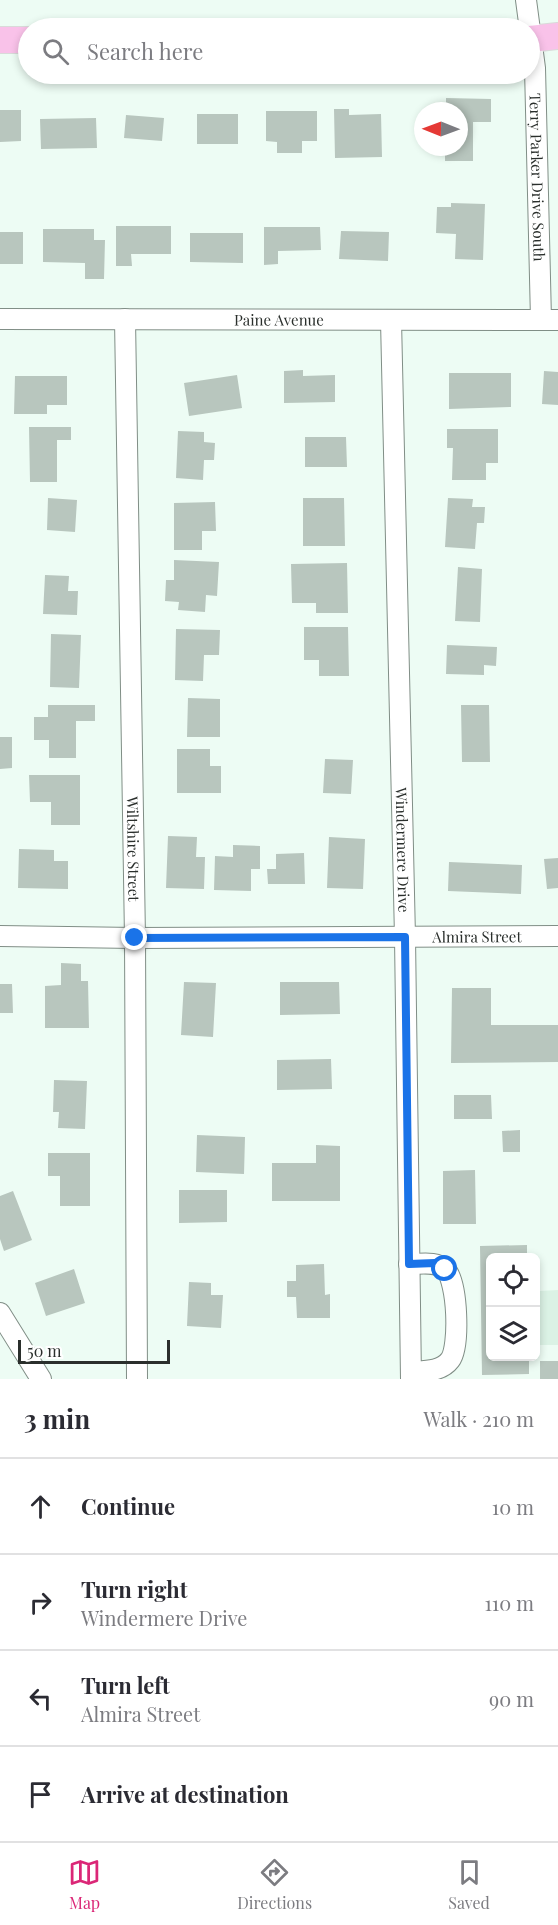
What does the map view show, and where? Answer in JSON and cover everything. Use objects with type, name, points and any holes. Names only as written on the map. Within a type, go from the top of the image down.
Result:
[{"type":"main road","points":[[540,38],[558,36]]},
{"type":"main road","points":[[0,40],[18,40]]},
{"type":"street","name":"Terry Parker Drive South","points":[[526,0],[528,18]]},
{"type":"street","name":"Terry Parker Drive South","points":[[536,84],[549,320]]},
{"type":"street","name":"Paine Avenue","points":[[0,319],[549,320]]},
{"type":"street","name":"Wiltshire Street","points":[[125,319],[135,938],[137,1379]]},
{"type":"street","name":"Windermere Drive","points":[[391,321],[405,937],[411,1376]]},
{"type":"street","name":"Almira Street","points":[[0,936],[135,938],[558,936]]},
{"type":"street","points":[[409,1264],[435,1263],[452,1277],[456,1348],[450,1361],[438,1369],[411,1376]]},
{"type":"street","points":[[0,1313],[41,1379]]},
{"type":"shaded area","points":[[558,1290],[558,1345],[540,1345],[540,1291]]},
{"type":"building","points":[[446,98],[491,99],[491,122],[473,122],[473,161],[445,161],[445,156],[468,156],[468,102],[446,102]]},
{"type":"building","points":[[334,109],[349,109],[349,115],[381,114],[382,157],[335,158]]},
{"type":"building","points":[[0,110],[21,110],[21,141],[0,142]]},
{"type":"building","points":[[266,111],[317,111],[317,141],[302,141],[302,153],[277,153],[277,142],[266,141]]},
{"type":"building","points":[[197,114],[238,114],[238,144],[197,144]]},
{"type":"building","points":[[126,115],[164,118],[162,141],[124,138]]},
{"type":"building","points":[[96,118],[97,148],[41,149],[40,119]]},
{"type":"building","points":[[451,203],[485,204],[483,260],[455,259],[456,234],[436,233],[437,207],[451,207]]},
{"type":"building","points":[[116,226],[171,226],[171,254],[131,254],[132,266],[116,266]]},
{"type":"building","points":[[264,227],[320,227],[321,250],[278,251],[278,264],[264,265]]},
{"type":"building","points":[[43,229],[94,229],[94,240],[105,240],[104,279],[85,279],[85,263],[43,262]]},
{"type":"building","points":[[341,231],[389,232],[388,261],[339,259]]},
{"type":"building","points":[[0,232],[23,232],[23,264],[0,264]]},
{"type":"building","points":[[190,233],[243,233],[243,263],[190,262]]},
{"type":"building","points":[[303,370],[303,376],[335,375],[335,402],[284,403],[284,371]]},
{"type":"building","points":[[544,371],[558,372],[558,405],[542,404]]},
{"type":"building","points":[[449,373],[511,373],[511,407],[449,409]]},
{"type":"building","points":[[237,375],[242,408],[189,416],[184,383]]},
{"type":"building","points":[[15,376],[67,376],[67,405],[47,405],[47,414],[14,414]]},
{"type":"building","points":[[29,427],[71,427],[71,440],[57,440],[57,482],[30,482]]},
{"type":"building","points":[[447,429],[498,429],[498,463],[486,463],[486,480],[452,480],[453,448],[447,448]]},
{"type":"building","points":[[178,431],[204,432],[204,442],[215,443],[214,460],[204,460],[203,480],[176,478]]},
{"type":"building","points":[[305,437],[346,437],[347,467],[305,467]]},
{"type":"building","points":[[48,498],[77,500],[75,532],[47,530]]},
{"type":"building","points":[[303,498],[344,498],[345,546],[303,546]]},
{"type":"building","points":[[448,498],[473,499],[472,507],[485,507],[484,523],[477,523],[475,549],[445,547]]},
{"type":"building","points":[[215,502],[216,531],[202,531],[202,550],[174,550],[174,503]]},
{"type":"building","points":[[174,560],[219,562],[217,596],[206,595],[205,612],[178,610],[179,602],[165,601],[166,580],[174,580]]},
{"type":"building","points":[[347,563],[348,613],[316,613],[316,603],[292,603],[291,564]]},
{"type":"building","points":[[458,567],[482,569],[480,622],[455,621]]},
{"type":"building","points":[[45,575],[69,576],[68,591],[78,591],[77,615],[43,614]]},
{"type":"building","points":[[304,627],[348,627],[349,676],[319,676],[319,660],[304,660]]},
{"type":"building","points":[[176,629],[220,630],[219,655],[204,655],[203,681],[175,680]]},
{"type":"building","points":[[51,634],[81,635],[79,688],[50,687]]},
{"type":"building","points":[[447,645],[497,647],[496,666],[484,665],[484,675],[446,674]]},
{"type":"building","points":[[188,698],[220,699],[220,737],[187,737]]},
{"type":"building","points":[[48,705],[95,705],[95,721],[76,721],[76,758],[49,758],[49,740],[34,740],[34,717],[48,717]]},
{"type":"building","points":[[461,705],[489,705],[490,762],[462,762]]},
{"type":"building","points":[[0,737],[12,737],[12,768],[0,769]]},
{"type":"building","points":[[177,749],[210,749],[210,766],[221,766],[221,793],[177,793]]},
{"type":"building","points":[[325,759],[353,760],[351,794],[323,793]]},
{"type":"building","points":[[29,775],[80,775],[80,825],[51,825],[51,802],[30,802]]},
{"type":"building","points":[[168,836],[197,837],[196,857],[205,857],[204,889],[166,888]]},
{"type":"building","points":[[329,837],[365,839],[363,889],[327,888]]},
{"type":"building","points":[[233,845],[260,846],[260,869],[251,869],[251,891],[214,890],[215,856],[233,857]]},
{"type":"building","points":[[19,849],[54,850],[54,861],[68,861],[68,889],[18,888]]},
{"type":"building","points":[[304,853],[305,884],[268,884],[267,869],[276,869],[276,854]]},
{"type":"building","points":[[558,858],[558,888],[547,889],[544,859]]},
{"type":"building","points":[[449,862],[522,865],[521,894],[448,891]]},
{"type":"building","points":[[61,963],[81,964],[81,981],[88,981],[89,1028],[45,1028],[45,986],[61,985]]},
{"type":"building","points":[[184,982],[216,983],[213,1037],[181,1035]]},
{"type":"building","points":[[280,982],[339,982],[340,1014],[280,1015]]},
{"type":"building","points":[[0,984],[12,984],[13,1013],[0,1013]]},
{"type":"building","points":[[452,988],[491,988],[491,1025],[558,1025],[558,1062],[451,1063]]},
{"type":"building","points":[[331,1059],[332,1089],[277,1090],[277,1060]]},
{"type":"building","points":[[54,1080],[87,1081],[85,1129],[58,1128],[59,1112],[53,1112]]},
{"type":"building","points":[[454,1095],[491,1095],[492,1119],[454,1119]]},
{"type":"building","points":[[520,1130],[520,1152],[503,1152],[502,1131]]},
{"type":"building","points":[[197,1135],[245,1137],[244,1174],[196,1172]]},
{"type":"building","points":[[316,1145],[340,1146],[340,1201],[272,1201],[272,1163],[316,1163]]},
{"type":"building","points":[[48,1153],[90,1153],[90,1206],[60,1206],[60,1176],[48,1176]]},
{"type":"building","points":[[475,1170],[476,1224],[443,1224],[443,1171]]},
{"type":"building","points":[[179,1190],[227,1190],[227,1222],[179,1223]]},
{"type":"building","points":[[13,1191],[32,1240],[4,1251],[0,1239],[0,1196]]},
{"type":"building","points":[[527,1245],[527,1253],[486,1253],[486,1361],[529,1361],[529,1374],[482,1375],[480,1246]]},
{"type":"building","points":[[324,1264],[325,1295],[330,1294],[330,1318],[297,1318],[296,1297],[287,1297],[287,1281],[296,1281],[296,1265]]},
{"type":"building","points":[[74,1269],[85,1303],[46,1316],[35,1283]]},
{"type":"building","points":[[189,1282],[211,1283],[211,1295],[223,1295],[221,1328],[187,1326]]},
{"type":"building","points":[[540,1361],[558,1361],[558,1379],[540,1379]]},
{"type":"route","points":[[135,938],[405,937],[409,1264],[435,1263],[445,1269]]}]
